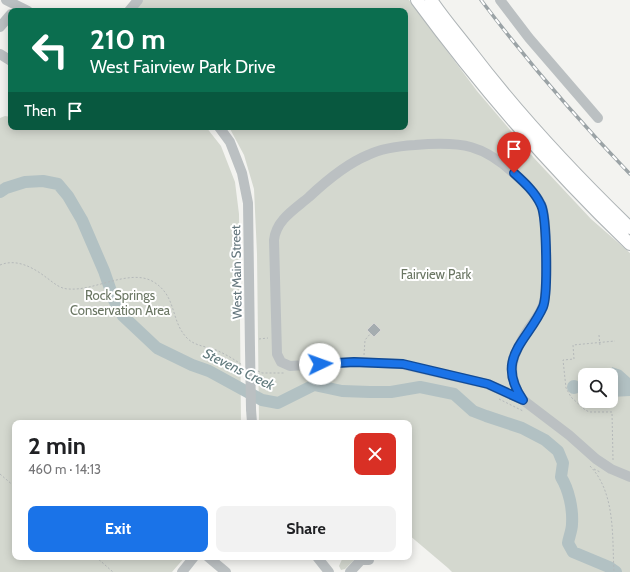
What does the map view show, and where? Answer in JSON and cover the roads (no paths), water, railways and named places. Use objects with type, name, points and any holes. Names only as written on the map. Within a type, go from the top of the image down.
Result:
[{"type":"main road","points":[[417,0],[470,70],[506,113],[588,202],[630,244]]},
{"type":"main road","points":[[431,0],[480,65],[517,110],[594,193],[630,228]]},
{"type":"street","points":[[6,0],[18,6]]},
{"type":"street","points":[[131,8],[138,0]]},
{"type":"street","points":[[500,0],[529,38],[598,118]]},
{"type":"street","points":[[0,27],[8,18]]},
{"type":"street","name":"West Main Street","points":[[221,130],[230,142],[242,173],[248,203],[252,420]]},
{"type":"street","points":[[523,400],[515,387],[513,379],[513,358],[520,341],[538,316],[545,299],[545,214],[542,205],[534,193],[514,173],[493,157],[470,146],[438,143],[398,146],[368,154],[353,162],[334,176],[286,217],[277,227],[274,240],[276,338],[278,358],[285,365],[364,362],[403,364],[488,384],[523,400],[569,435],[596,459],[613,470],[630,477]]},
{"type":"street","points":[[182,572],[192,560]]},
{"type":"street","points":[[212,560],[226,572]]},
{"type":"street","points":[[319,560],[329,572]]},
{"type":"street","points":[[350,572],[361,560],[369,560]]},
{"type":"waterway","name":"Stevens Creek","points":[[0,192],[6,188],[25,182],[43,181],[58,184],[68,196],[82,220],[104,271],[114,300],[123,316],[157,348],[192,365],[209,371],[262,400],[278,403],[314,385],[342,391],[370,392],[391,392],[420,387],[454,394],[473,411],[522,428],[545,440],[558,451],[563,463],[561,477],[570,500],[572,512],[572,526],[568,543],[573,552],[609,567],[616,572]]},
{"type":"railway","points":[[481,0],[553,89],[630,174]]},
{"type":"park label","name":"Fairview Park","points":[[436,274]]},
{"type":"park label","name":"Rock Springs Conservation Area","points":[[120,302]]}]
